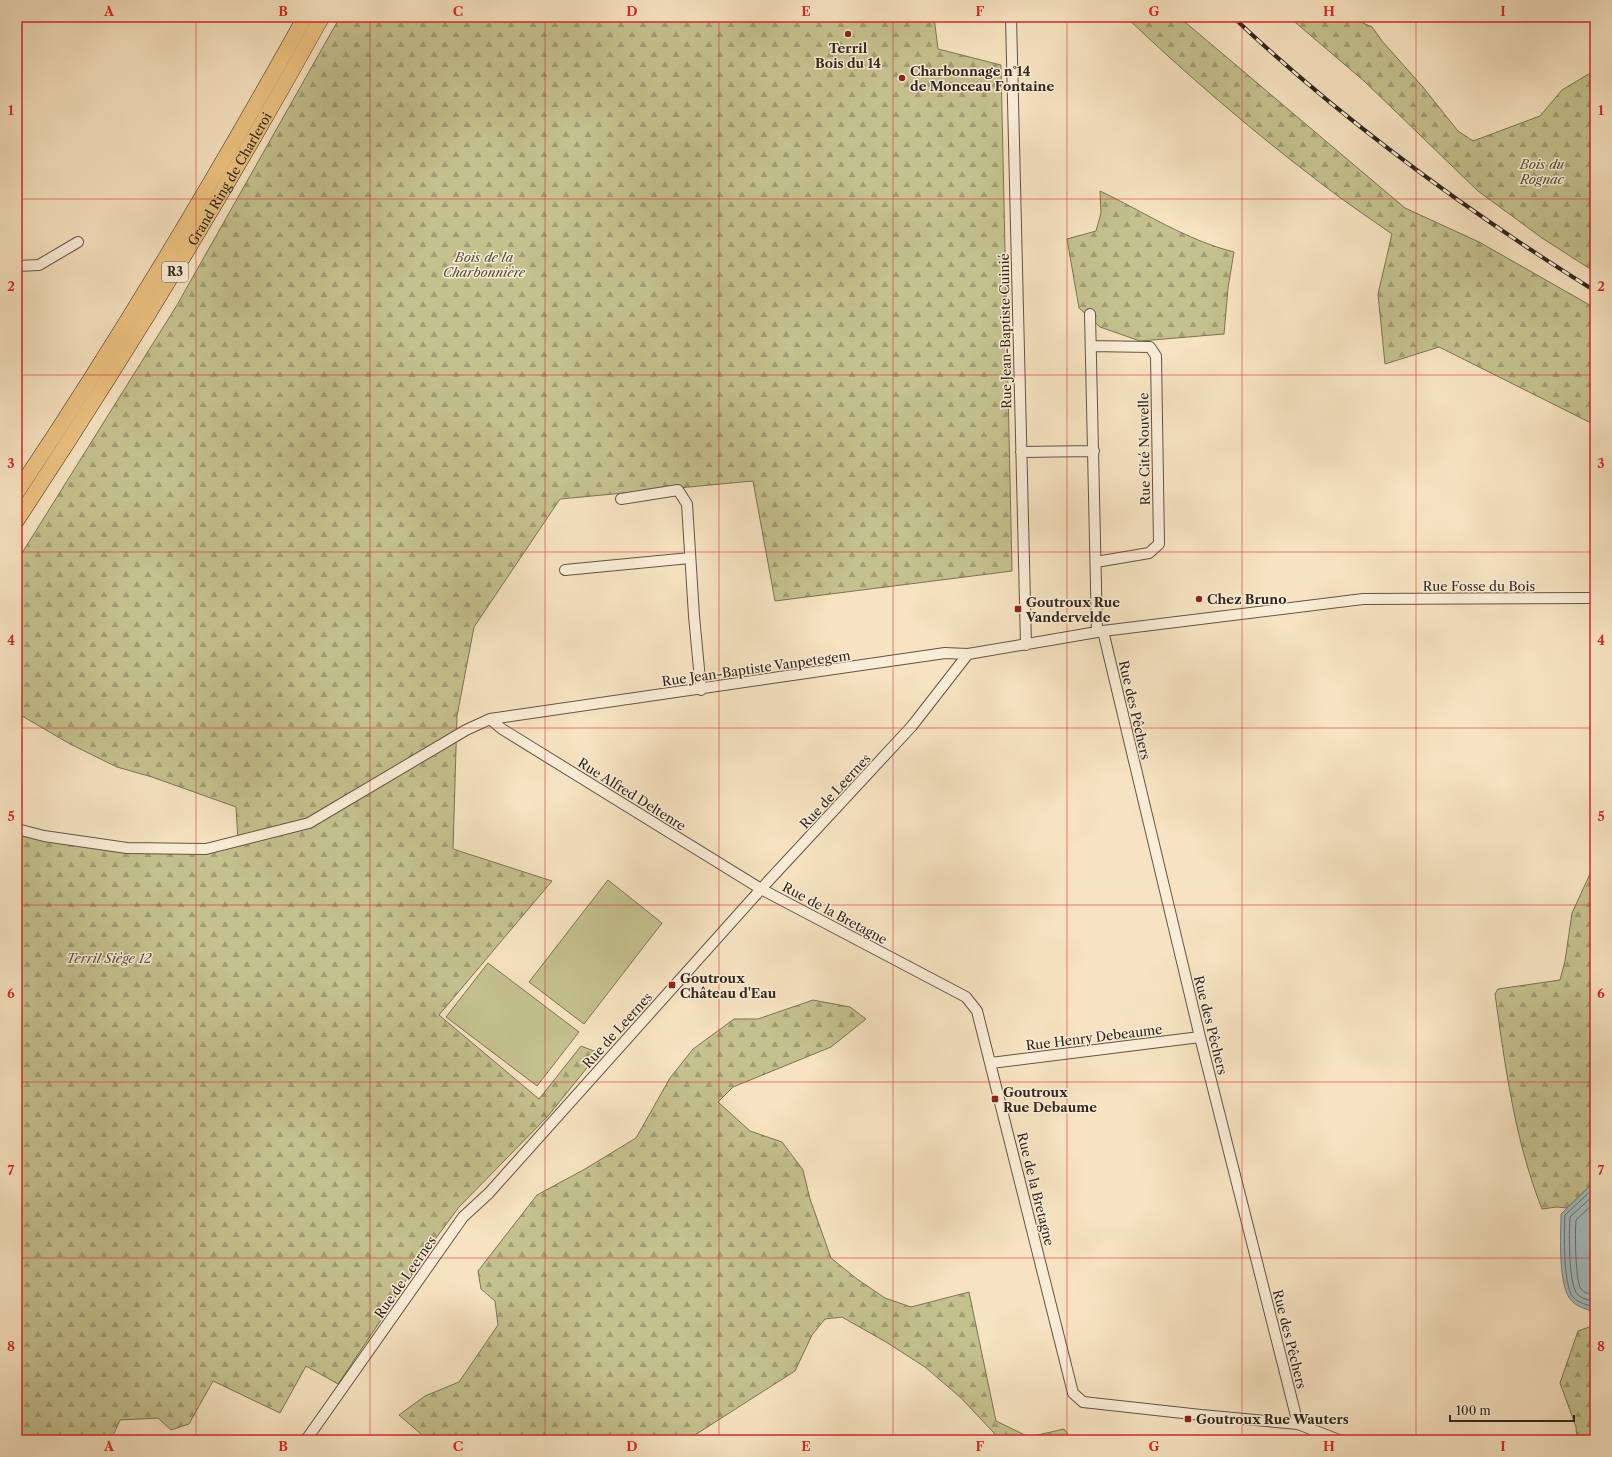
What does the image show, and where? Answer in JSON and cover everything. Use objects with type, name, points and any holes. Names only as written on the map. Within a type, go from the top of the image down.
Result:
[{"type":"highway","name":"Grand Ring de Charleroi","points":[[17,492],[118,335],[185,226],[258,102],[305,17]]},
{"type":"highway","name":"Grand Ring de Charleroi","points":[[17,520],[132,342],[202,227],[271,109],[322,17]]},
{"type":"street","name":"Rue Jean-Baptiste Cuinié","points":[[1011,17],[1026,645]]},
{"type":"street","points":[[17,266],[39,265],[78,242]]},
{"type":"street","points":[[1090,314],[1096,562],[1100,631]]},
{"type":"street","name":"Rue Cité Nouvelle","points":[[1091,346],[1150,347],[1156,356],[1159,544],[1149,552],[1096,562]]},
{"type":"street","points":[[1021,452],[1094,451]]},
{"type":"street","points":[[621,499],[678,490],[687,504],[694,616],[701,690]]},
{"type":"street","points":[[565,570],[690,558]]},
{"type":"street","name":"Rue Fosse du Bois","points":[[1100,631],[1362,599],[1595,598]]},
{"type":"street","name":"Rue Jean-Baptiste Vanpetegem","points":[[17,829],[44,836],[127,848],[206,849],[309,823],[460,733],[490,719],[945,654],[968,654],[1100,631]]},
{"type":"street","name":"Rue des Pêchers","points":[[1100,631],[1200,1037],[1298,1424]]},
{"type":"street","name":"Rue de Leernes","points":[[306,1440],[463,1217],[489,1193],[761,889],[912,726],[968,654]]},
{"type":"street","name":"Rue Alfred Deltenre","points":[[490,719],[502,729],[761,889]]},
{"type":"street","name":"Rue de la Bretagne","points":[[761,889],[966,997],[977,1011],[1073,1393],[1083,1402],[1298,1424]]},
{"type":"street","name":"Rue Henry Debeaume","points":[[991,1063],[1200,1037]]},
{"type":"street","points":[[1298,1424],[1339,1440]]},
{"type":"green space","name":"Bois de la Charbonnière","points":[[340,17],[934,17],[938,49],[1001,65],[1012,571],[775,601],[753,481],[560,499],[474,627],[457,716],[453,849],[552,881],[439,1015],[539,1099],[581,1046],[599,1053],[548,1116],[459,1207],[413,1269],[338,1384],[306,1366],[280,1413],[213,1381],[189,1424],[171,1430],[158,1418],[120,1420],[111,1440],[17,1440],[17,829],[127,848],[206,849],[238,841],[236,807],[152,777],[117,767],[70,744],[17,713],[17,561],[177,305]]},
{"type":"green space","points":[[1126,17],[1179,17],[1405,208],[1479,242],[1595,308],[1595,425],[1439,347],[1385,364],[1378,294],[1392,234],[1336,195],[1268,142],[1172,60]]},
{"type":"green space","name":"Bois du Rognac","points":[[1289,17],[1355,17],[1372,27],[1382,41],[1422,86],[1458,131],[1473,141],[1540,116],[1562,90],[1592,72],[1595,79],[1595,272],[1542,238],[1478,191],[1364,81]]},
{"type":"green space","points":[[1100,191],[1182,233],[1216,247],[1234,252],[1228,288],[1224,334],[1140,341],[1100,327],[1079,308],[1067,239],[1096,231],[1101,213]]},
{"type":"green space","points":[[1595,863],[1595,1181],[1567,1208],[1557,1207],[1542,1209],[1525,1157],[1512,1103],[1495,994],[1498,989],[1560,980],[1565,961],[1572,913]]},
{"type":"green space","points":[[608,880],[662,923],[584,1024],[529,982]]},
{"type":"green space","points":[[488,963],[579,1032],[537,1086],[446,1017]]},
{"type":"green space","points":[[813,1000],[850,1007],[866,1019],[831,1047],[733,1087],[718,1102],[750,1131],[782,1142],[803,1170],[810,1199],[831,1258],[857,1279],[885,1298],[911,1307],[969,1292],[996,1421],[1029,1437],[1064,1429],[1072,1440],[997,1440],[994,1433],[961,1398],[925,1367],[886,1342],[842,1317],[825,1319],[812,1335],[795,1371],[687,1440],[421,1440],[421,1434],[399,1415],[425,1396],[459,1382],[498,1325],[495,1301],[481,1289],[478,1271],[537,1195],[585,1169],[636,1138],[670,1078],[693,1049],[734,1019],[758,1019]]},
{"type":"green space","points":[[1595,1325],[1595,1440],[1577,1440],[1576,1427],[1560,1383],[1578,1331]]},
{"type":"water","points":[[1595,1181],[1595,1313],[1575,1304],[1568,1296],[1564,1286],[1561,1261],[1561,1214]]},
{"type":"railway","points":[[1233,17],[1318,92],[1407,163],[1453,197],[1547,261],[1595,291]]},
{"type":"place","name":"Terril Bois du 14","points":[[848,34]]},
{"type":"place","name":"Charbonnage n°14 de Monceau Fontaine","points":[[902,78]]},
{"type":"place","name":"Chez Bruno","points":[[1199,599]]},
{"type":"place","name":"Goutroux Rue Vandervelde","points":[[1018,609]]},
{"type":"place","name":"Goutroux Château d'Eau","points":[[672,985]]},
{"type":"place","name":"Goutroux Rue Debaume","points":[[995,1099]]},
{"type":"place","name":"Goutroux Rue Wauters","points":[[1188,1419]]},
{"type":"park label","name":"Terril Siège 12","points":[[109,958]]}]
